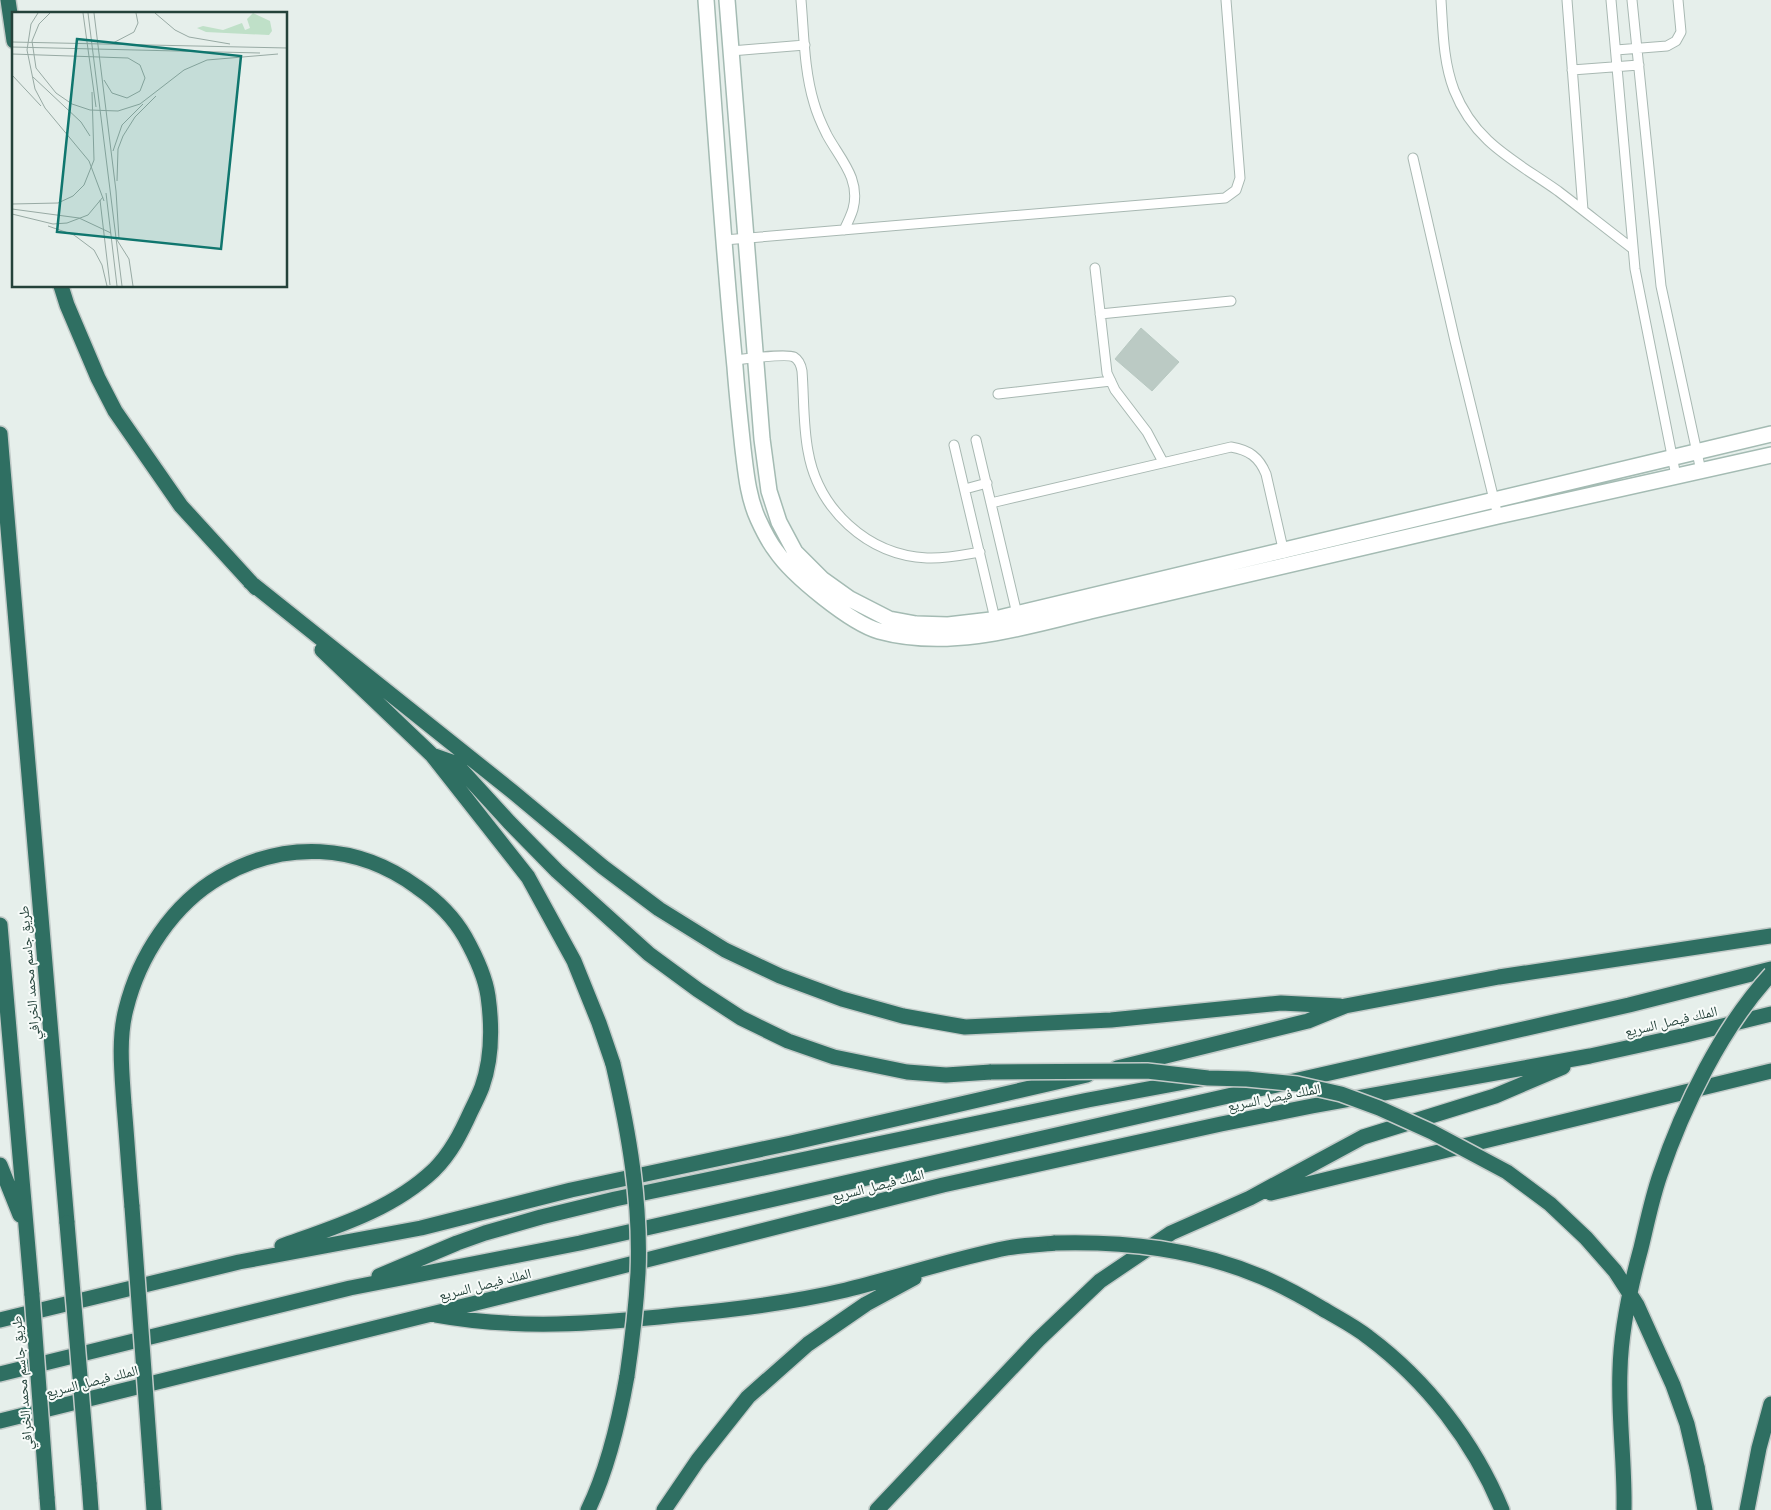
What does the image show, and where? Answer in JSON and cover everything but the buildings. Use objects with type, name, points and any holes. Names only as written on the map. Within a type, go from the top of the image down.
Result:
[{"type":"highway","points":[[8,0],[12,27]]},
{"type":"highway","points":[[63,288],[67,305],[98,378],[115,410],[182,506],[250,582],[432,755],[528,877],[574,961],[613,1064],[625,1115],[638,1219],[638,1272],[627,1376],[620,1416],[595,1495],[588,1510]]},
{"type":"highway","name":"طريق جاسم محمد الخرافي","points":[[0,434],[91,1510]]},
{"type":"highway","points":[[250,582],[513,792],[603,867],[659,909],[725,950],[780,976],[842,999],[894,1013],[965,1027],[1111,1020],[1281,1003],[1345,1006]]},
{"type":"highway","points":[[432,755],[455,763],[557,871],[649,954],[698,990],[741,1018],[788,1041],[834,1057],[907,1072],[946,1075],[992,1072],[1147,1071],[1208,1078],[1248,1079],[1297,1084],[1348,1097],[1432,1132],[1507,1172],[1550,1204],[1586,1238],[1615,1271],[1637,1304],[1673,1385],[1687,1424],[1704,1510]]},
{"type":"highway","points":[[154,1510],[123,1087],[122,1025],[136,978],[152,946],[164,928],[195,895],[230,871],[265,858],[287,853],[314,851],[338,853],[378,863],[412,883],[443,908],[459,927],[472,950],[483,975],[488,995],[490,1023],[487,1069],[482,1087],[463,1130],[436,1168],[423,1179],[370,1213],[239,1262]]},
{"type":"highway","name":"طريق جاسم محمد الخرافي","points":[[0,925],[48,1503]]},
{"type":"highway","points":[[0,1320],[239,1262],[421,1228],[572,1190],[781,1146],[1174,1055],[1308,1021],[1345,1006],[1499,977],[1771,936]]},
{"type":"highway","name":"الملك فيصل السريع","points":[[0,1374],[350,1288],[580,1243],[1629,1004],[1771,969]]},
{"type":"highway","points":[[1624,1510],[1620,1371],[1622,1339],[1633,1278],[1654,1196],[1679,1127],[1707,1067],[1744,1008],[1771,974]]},
{"type":"highway","name":"الملك فيصل السريع","points":[[0,1421],[943,1185],[1284,1111],[1590,1056],[1771,1014]]},
{"type":"highway","points":[[877,1510],[1038,1340],[1100,1281],[1171,1232],[1250,1198],[1363,1138],[1495,1096],[1590,1056]]},
{"type":"highway","points":[[1250,1198],[1771,1071]]},
{"type":"highway","points":[[350,1288],[457,1243],[541,1217],[615,1199],[934,1132],[1088,1100],[1208,1078]]},
{"type":"highway","points":[[0,1165],[26,1231]]},
{"type":"highway","points":[[430,1314],[488,1323],[529,1325],[633,1320],[712,1312],[827,1294],[1009,1248],[1055,1243],[1125,1244],[1194,1254],[1261,1276],[1323,1308],[1368,1336],[1402,1365],[1430,1393],[1464,1436],[1484,1470],[1502,1510]]},
{"type":"highway","points":[[664,1510],[698,1460],[748,1397],[808,1344],[866,1304],[935,1266]]},
{"type":"highway","points":[[1747,1510],[1759,1448],[1771,1404]]},
{"type":"street","points":[[706,0],[734,360],[747,486],[758,519],[776,551],[804,581],[832,604],[878,631],[908,636],[941,638],[984,634],[1032,626],[1285,558]]},
{"type":"street","points":[[727,0],[745,239],[769,491],[779,522],[795,552],[822,579],[850,599],[889,619],[916,624],[948,625],[995,619],[1285,558],[1497,508],[1672,458],[1771,434]]},
{"type":"street","points":[[1497,508],[1676,476],[1771,455]]},
{"type":"lane","points":[[801,0],[807,68],[814,104],[828,136],[850,173],[853,185],[852,209],[844,230]]},
{"type":"lane","points":[[724,240],[1219,199],[1231,195],[1239,184],[1240,178],[1226,0]]},
{"type":"lane","points":[[1441,0],[1444,50],[1448,70],[1454,90],[1474,126],[1488,142],[1503,154],[1583,210],[1633,249]]},
{"type":"lane","points":[[1567,0],[1583,210]]},
{"type":"lane","points":[[1611,0],[1638,289],[1676,476]]},
{"type":"lane","points":[[1632,0],[1661,286],[1701,471]]},
{"type":"lane","points":[[1616,50],[1667,46],[1676,42],[1681,32],[1678,0]]},
{"type":"lane","points":[[731,51],[805,45]]},
{"type":"lane","points":[[1572,70],[1639,65]]},
{"type":"lane","points":[[1413,158],[1455,342],[1497,508]]},
{"type":"lane","points":[[1095,268],[1105,364],[1110,381],[1147,432],[1163,462]]},
{"type":"lane","points":[[1100,314],[1231,301]]},
{"type":"lane","points":[[734,360],[790,356],[799,361],[802,370],[808,450],[813,472],[821,492],[833,510],[848,526],[878,546],[906,556],[927,558],[949,557],[980,552]]},
{"type":"lane","points":[[998,394],[1110,381]]},
{"type":"lane","points":[[976,440],[1017,614]]},
{"type":"lane","points":[[954,444],[995,619]]},
{"type":"lane","points":[[991,503],[1231,447],[1243,449],[1253,454],[1266,474],[1285,558]]},
{"type":"lane","points":[[965,489],[987,483]]}]
